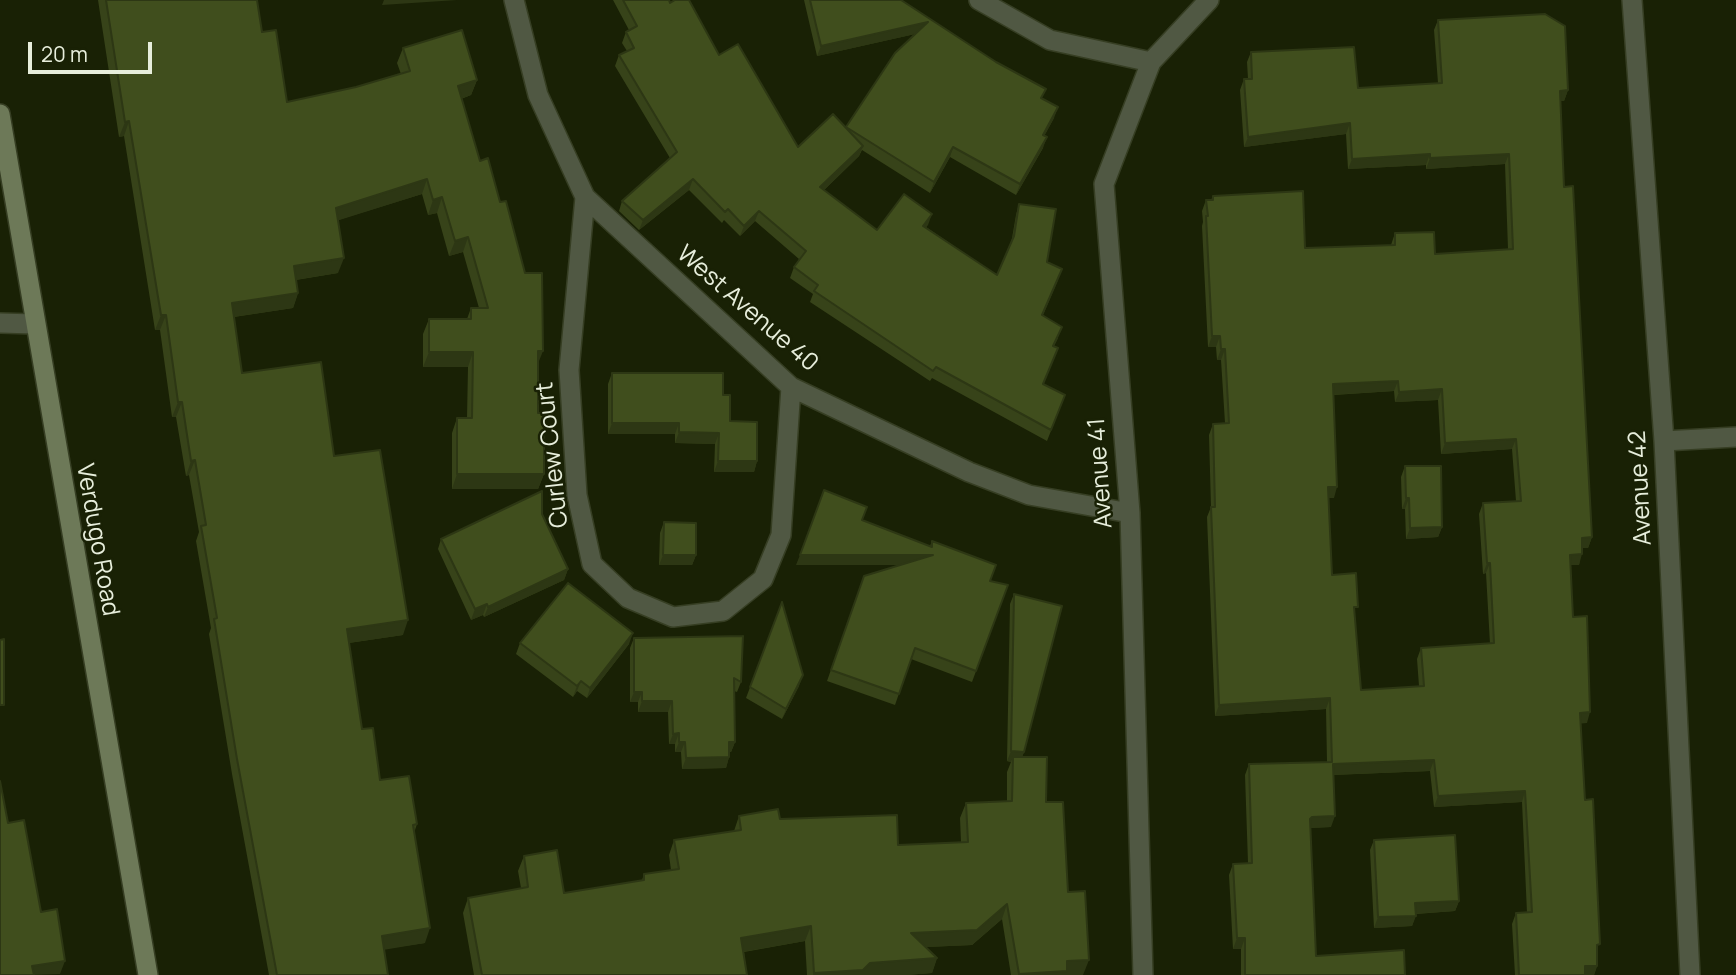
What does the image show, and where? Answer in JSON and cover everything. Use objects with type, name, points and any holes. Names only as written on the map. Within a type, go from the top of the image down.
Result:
[{"type":"main road","name":"Verdugo Road","points":[[0,114],[148,975]]},
{"type":"street","name":"West Avenue 40","points":[[514,0],[538,95],[585,197],[791,387],[969,472],[1029,495],[1130,513]]},
{"type":"street","points":[[979,0],[1050,40],[1151,62]]},
{"type":"street","name":"Avenue 41","points":[[1143,975],[1130,513],[1104,184],[1151,62],[1209,0]]},
{"type":"street","name":"Avenue 42","points":[[1632,0],[1664,441],[1690,975]]},
{"type":"street","name":"Curlew Court","points":[[585,197],[569,370],[577,495],[592,564],[628,598],[673,617],[723,611],[763,579],[781,535],[791,387]]},
{"type":"street","points":[[0,323],[34,324]]},
{"type":"street","points":[[1664,441],[1736,437]]},
{"type":"building","points":[[106,0],[257,0],[262,32],[276,30],[287,102],[356,87],[410,71],[403,48],[462,30],[477,80],[458,86],[480,161],[488,158],[500,202],[506,201],[525,273],[542,273],[543,351],[538,351],[538,413],[544,413],[544,474],[457,474],[457,418],[472,418],[473,352],[429,352],[429,319],[471,319],[471,308],[488,308],[468,237],[455,241],[442,197],[433,200],[427,179],[336,208],[344,258],[294,266],[298,293],[232,303],[242,373],[321,362],[334,456],[380,450],[408,620],[347,629],[362,729],[373,728],[380,780],[409,776],[417,824],[413,825],[430,928],[382,936],[388,975],[277,975],[214,619],[217,618],[201,526],[206,525],[195,460],[191,461],[182,402],[178,402],[166,315],[161,315],[129,121],[125,122]]},
{"type":"building","points":[[623,0],[669,0],[670,3],[675,0],[689,0],[719,55],[738,44],[798,147],[833,114],[863,146],[820,187],[877,230],[904,194],[932,214],[923,226],[997,275],[1014,236],[1019,204],[1056,209],[1047,262],[1062,269],[1042,315],[1062,327],[1053,346],[1058,348],[1043,384],[1065,395],[1051,430],[936,367],[933,371],[814,291],[818,285],[794,267],[806,251],[759,211],[744,226],[728,209],[725,212],[693,179],[643,220],[622,201],[677,152],[619,55],[634,48],[626,32],[637,26]]},
{"type":"building","points":[[810,0],[901,0],[996,62],[1046,89],[1041,98],[1058,107],[1043,135],[1047,137],[1020,184],[953,147],[934,182],[846,127],[895,53],[928,22],[821,46]]},
{"type":"building","points":[[1545,14],[1565,26],[1568,90],[1560,91],[1564,187],[1573,186],[1592,537],[1582,538],[1582,554],[1570,555],[1573,617],[1587,616],[1590,712],[1580,713],[1585,800],[1593,799],[1600,944],[1597,945],[1597,966],[1585,966],[1585,975],[1519,975],[1516,913],[1532,912],[1525,791],[1438,796],[1434,760],[1333,764],[1335,816],[1310,819],[1316,956],[1404,950],[1405,975],[1245,975],[1245,938],[1237,938],[1233,864],[1252,863],[1249,764],[1332,762],[1330,698],[1219,705],[1211,507],[1215,507],[1213,424],[1229,423],[1225,349],[1221,349],[1220,336],[1212,336],[1206,200],[1213,200],[1213,196],[1303,191],[1305,248],[1395,245],[1395,233],[1434,232],[1435,254],[1513,249],[1509,154],[1430,158],[1430,154],[1352,159],[1350,123],[1248,137],[1244,79],[1252,79],[1251,52],[1354,47],[1358,88],[1442,83],[1438,20]],"holes":[[[1398,381],[1399,392],[1442,389],[1445,443],[1516,439],[1521,501],[1483,503],[1487,563],[1490,563],[1494,643],[1421,648],[1424,686],[1361,690],[1354,607],[1358,607],[1356,573],[1332,575],[1328,487],[1337,487],[1333,384]]]},
{"type":"building","points":[[612,373],[723,373],[723,395],[730,395],[730,421],[757,422],[757,461],[718,461],[719,433],[679,432],[679,423],[612,423]]},
{"type":"building","points":[[1405,466],[1441,466],[1442,527],[1410,528]]},
{"type":"building","points":[[824,490],[867,507],[862,520],[932,547],[932,541],[996,565],[990,581],[1008,585],[976,671],[915,648],[899,694],[831,670],[864,576],[933,555],[800,555]]},
{"type":"building","points":[[542,491],[542,514],[568,569],[488,607],[487,604],[475,609],[441,539]]},
{"type":"building","points":[[664,522],[696,523],[696,555],[663,555]]},
{"type":"building","points":[[568,583],[633,633],[590,688],[581,681],[577,686],[520,643]]},
{"type":"building","points":[[1014,594],[1062,606],[1024,752],[1011,751]]},
{"type":"building","points":[[782,602],[803,675],[786,709],[750,687]]},
{"type":"building","points":[[743,636],[741,682],[734,678],[735,742],[729,742],[729,757],[686,758],[685,742],[679,742],[679,733],[673,734],[672,701],[642,701],[642,692],[634,692],[634,638]]},
{"type":"building","points":[[4,639],[4,705],[0,705],[0,640]]},
{"type":"building","points":[[1013,757],[1047,757],[1046,802],[1063,802],[1068,892],[1085,891],[1089,960],[1067,961],[1067,971],[1019,974],[1007,904],[977,930],[911,933],[937,958],[870,963],[863,970],[814,973],[811,926],[741,938],[747,975],[482,975],[468,898],[528,887],[524,856],[557,850],[564,893],[644,880],[644,874],[679,869],[674,840],[741,830],[739,816],[778,809],[780,819],[897,815],[898,845],[968,842],[966,803],[1012,801]]},
{"type":"building","points":[[0,781],[8,823],[24,820],[41,912],[57,909],[65,961],[32,966],[34,975],[0,975]]},
{"type":"building","points":[[1455,835],[1459,901],[1415,903],[1416,916],[1378,917],[1374,840]]}]
